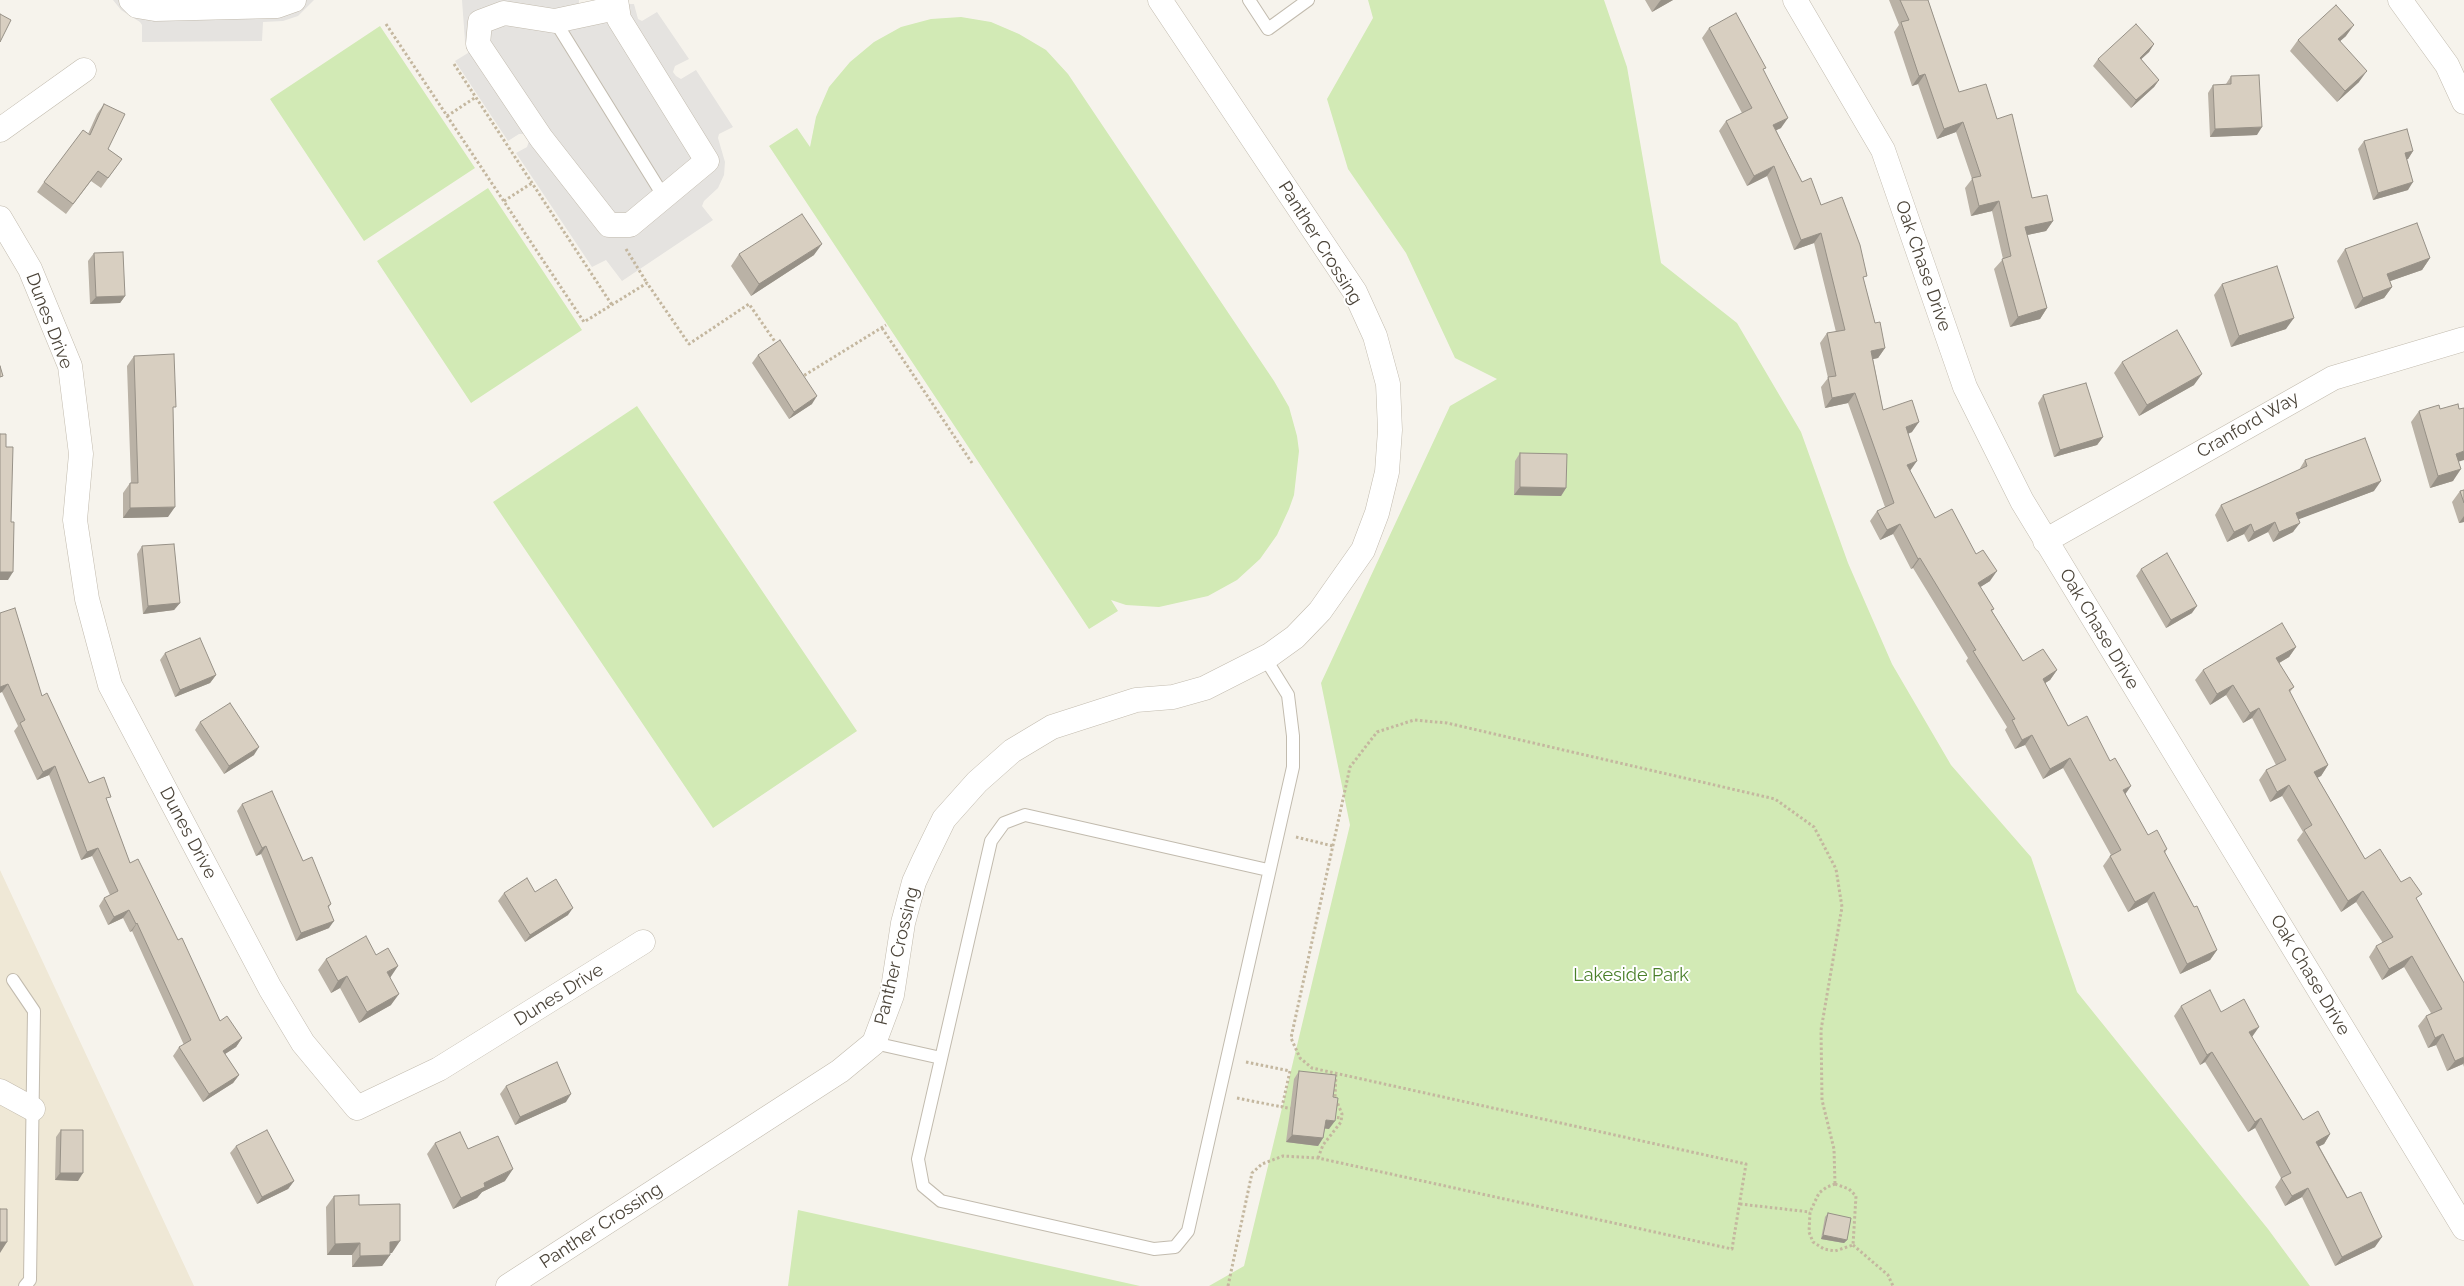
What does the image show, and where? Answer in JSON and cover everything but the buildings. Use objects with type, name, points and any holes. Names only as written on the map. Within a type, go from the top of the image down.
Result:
[{"type":"street","points":[[131,0],[137,6],[155,9],[277,6],[294,0]]},
{"type":"street","name":"Panther Crossing","points":[[508,1286],[840,1071],[858,1059],[874,1043],[892,995],[903,923],[914,882],[944,819],[977,782],[1012,752],[1052,727],[1136,700],[1173,697],[1205,688],[1265,658],[1295,637],[1320,611],[1363,550],[1378,513],[1387,472],[1390,430],[1388,384],[1375,336],[1356,292],[1160,0]]},
{"type":"street","name":"Oak Chase Drive","points":[[1795,0],[1883,150],[1965,387],[2002,464],[2045,541],[2464,1228]]},
{"type":"street","points":[[2400,0],[2447,65],[2464,102]]},
{"type":"street","points":[[616,4],[619,19],[707,161],[630,225],[609,225],[541,138],[478,44],[480,22],[504,14],[555,21],[616,4]]},
{"type":"street","points":[[0,130],[84,70]]},
{"type":"street","name":"Dunes Drive","points":[[0,218],[30,269],[70,366],[81,454],[75,520],[87,599],[110,685],[270,988],[302,1043],[357,1108],[439,1069],[643,942]]},
{"type":"street","name":"Cranford Way","points":[[2045,541],[2332,378],[2464,339]]},
{"type":"street","points":[[0,1091],[33,1109]]},
{"type":"lane","points":[[1249,0],[1268,29],[1308,0]]},
{"type":"lane","points":[[555,21],[664,197]]},
{"type":"lane","points":[[1265,658],[1288,695],[1293,736],[1293,767],[1268,870],[1188,1231],[1175,1247],[1154,1249],[941,1201],[923,1186],[918,1159],[991,841],[1004,823],[1025,815],[1268,870]]},
{"type":"lane","points":[[13,980],[34,1011],[30,1280],[25,1286]]},
{"type":"lane","points":[[874,1043],[941,1058]]},
{"type":"path","points":[[386,24],[584,322],[647,283]]},
{"type":"path","points":[[454,64],[612,305]]},
{"type":"path","points":[[447,116],[476,97]]},
{"type":"path","points":[[504,202],[532,183]]},
{"type":"path","points":[[611,225],[647,283],[689,344],[749,304],[779,348]]},
{"type":"path","points":[[800,378],[886,325]]},
{"type":"path","points":[[882,328],[972,462]]},
{"type":"path","points":[[795,371],[804,385]]},
{"type":"path","points":[[1228,1286],[1252,1173],[1262,1164],[1283,1156],[1318,1158],[1732,1249],[1746,1164],[1312,1068],[1300,1058],[1291,1038],[1350,767],[1377,732],[1414,720],[1447,723],[1776,799],[1814,827],[1836,870],[1842,907],[1821,1030],[1822,1100],[1834,1149],[1835,1184]]},
{"type":"path","points":[[1296,837],[1333,846]]},
{"type":"path","points":[[1246,1062],[1290,1071],[1282,1107]]},
{"type":"path","points":[[1318,1158],[1322,1145],[1341,1122],[1342,1114],[1335,1097],[1336,1073]]},
{"type":"path","points":[[1237,1098],[1299,1110]]},
{"type":"path","points":[[1324,1115],[1341,1118]]},
{"type":"path","points":[[1835,1184],[1849,1189],[1856,1196],[1853,1245],[1835,1251],[1824,1249],[1813,1242],[1809,1232],[1810,1212],[1819,1193],[1835,1184]]},
{"type":"path","points":[[1740,1204],[1810,1212]]},
{"type":"path","points":[[1853,1245],[1888,1275],[1893,1286]]},
{"type":"shaded area","points":[[113,0],[314,0],[298,16],[283,21],[263,22],[262,41],[142,42],[142,25],[140,22],[121,10]]},
{"type":"shaded area","points":[[462,0],[579,0],[579,5],[634,4],[638,19],[642,21],[657,12],[689,59],[675,66],[673,72],[681,79],[696,70],[733,127],[719,134],[718,138],[725,162],[724,175],[718,188],[704,201],[702,206],[713,220],[622,281],[606,260],[592,267],[516,153],[527,147],[529,141],[526,134],[519,134],[508,141],[455,61],[468,53],[469,49],[465,41]]},
{"type":"shaded area","points":[[0,870],[194,1286],[0,1286]]},
{"type":"green space","name":"Lakeside Park","points":[[1368,0],[1604,0],[1627,67],[1661,263],[1737,323],[1801,432],[1848,563],[1892,664],[1951,765],[2031,857],[2077,992],[2268,1229],[2310,1286],[1209,1286],[1244,1266],[1350,825],[1321,683],[1450,406],[1497,379],[1455,358],[1406,253],[1348,169],[1327,99],[1373,18]]},
{"type":"green space","points":[[961,17],[991,22],[1019,34],[1046,50],[1068,74],[1274,381],[1289,407],[1299,451],[1294,495],[1289,509],[1277,535],[1260,559],[1237,580],[1208,596],[1159,607],[1126,605],[1111,600],[1118,611],[1089,629],[769,146],[797,128],[810,147],[816,117],[829,87],[850,62],[874,42],[901,27],[931,19]]},
{"type":"green space","points":[[380,26],[475,168],[364,241],[270,99]]},
{"type":"green space","points":[[488,188],[582,330],[471,403],[377,261]]},
{"type":"green space","points":[[637,406],[857,731],[713,828],[493,502]]},
{"type":"green space","points":[[798,1210],[1140,1286],[788,1286]]}]
